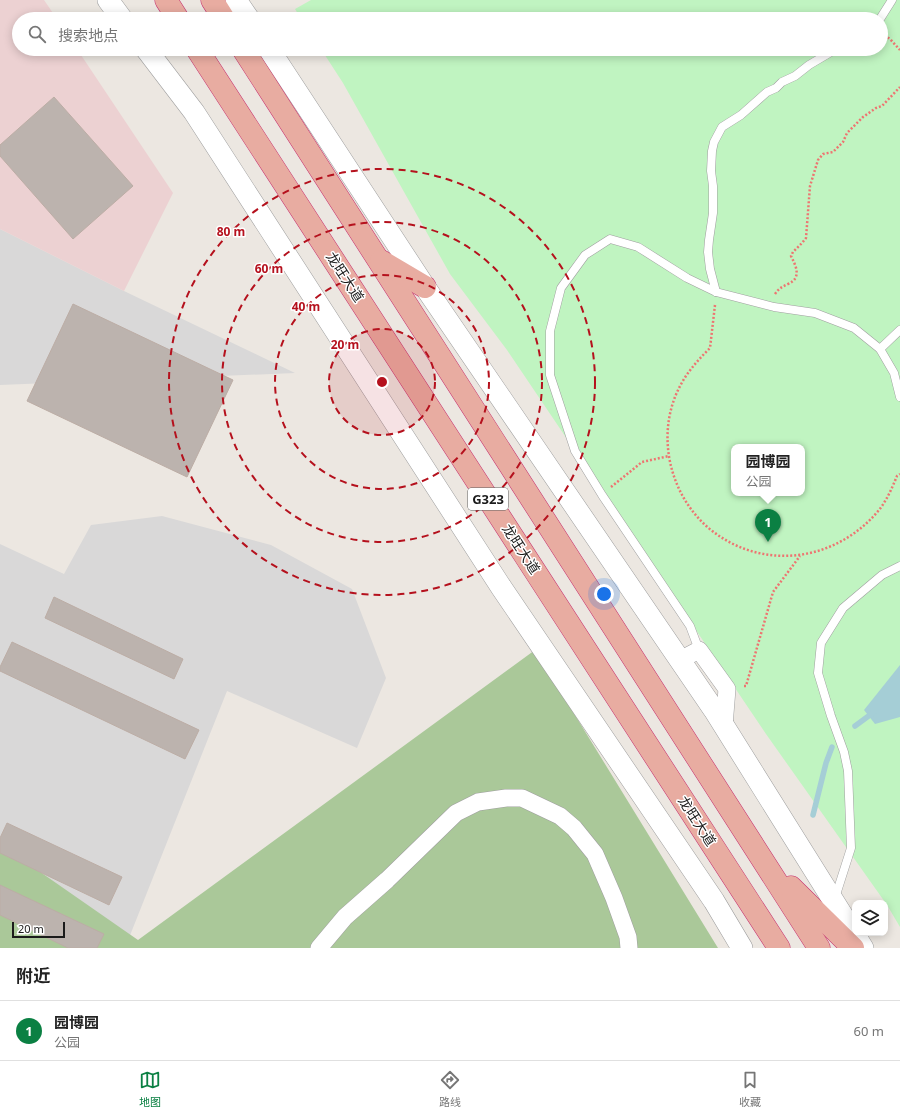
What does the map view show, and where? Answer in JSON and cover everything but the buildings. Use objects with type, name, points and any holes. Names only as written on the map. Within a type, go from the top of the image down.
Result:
[{"type":"highway","points":[[166,0],[174,12]]},
{"type":"highway","points":[[212,0],[220,12]]},
{"type":"highway","name":"龙旺大道","points":[[202,56],[779,948]]},
{"type":"highway","name":"G323","points":[[247,56],[819,948]]},
{"type":"highway","points":[[378,260],[425,287]]},
{"type":"highway","points":[[764,861],[853,948]]},
{"type":"street","points":[[108,0],[117,12]]},
{"type":"street","points":[[236,0],[244,12]]},
{"type":"street","points":[[151,56],[194,112],[501,587],[714,901],[742,948]]},
{"type":"street","points":[[273,56],[425,287],[724,726],[863,948]]},
{"type":"street","points":[[680,660],[699,650],[727,689],[724,726]]},
{"type":"street","points":[[319,948],[345,917],[387,880],[456,813],[478,802],[506,798],[522,798],[560,816],[574,828],[594,854],[614,898],[628,937],[629,948]]},
{"type":"lane","points":[[884,12],[892,0]]},
{"type":"lane","points":[[716,292],[710,269],[708,252],[713,213],[711,171],[714,142],[722,127],[741,115],[767,92],[776,88],[782,82],[795,76],[824,56]]},
{"type":"lane","points":[[699,650],[690,626],[602,495],[575,451],[550,375],[550,331],[562,288],[585,255],[610,239],[638,247],[687,278],[716,292],[774,307],[815,313],[854,328],[880,349],[894,373],[900,397]]},
{"type":"lane","points":[[880,349],[900,330]]},
{"type":"lane","points":[[834,901],[851,848],[848,771],[844,752],[818,672],[821,643],[842,608],[882,575],[900,566]]},
{"type":"path","points":[[888,38],[900,50]]},
{"type":"path","points":[[774,307],[775,293],[779,288],[789,284],[794,279],[797,272],[796,264],[791,256],[806,238],[810,186],[818,160],[823,154],[833,152],[843,142],[847,133],[863,117],[876,108],[882,106],[900,87]]},
{"type":"path","points":[[716,292],[710,348],[687,373],[678,388],[672,404],[668,433],[669,456],[672,473],[685,500],[699,518],[711,530],[727,541],[744,549],[756,552],[781,556],[800,556],[825,549],[836,545],[853,535],[868,523],[880,509],[890,493],[897,476],[900,474]]},
{"type":"path","points":[[602,495],[642,462],[669,456]]},
{"type":"path","points":[[727,689],[746,686],[772,592],[800,556]]},
{"type":"shaded area","points":[[0,0],[44,0],[52,12],[12,12],[12,56],[82,56],[173,193],[124,291],[0,229]]},
{"type":"shaded area","points":[[0,229],[124,291],[295,373],[0,385]]},
{"type":"shaded area","points":[[162,516],[271,545],[352,589],[386,678],[357,748],[227,691],[125,948],[0,924],[0,544],[64,574],[91,525]]},
{"type":"green space","points":[[311,0],[900,0],[900,927],[888,907],[888,900],[883,900],[766,734],[507,350],[450,274],[343,83],[326,56],[888,56],[888,12],[297,12],[295,9]]},
{"type":"green space","points":[[535,650],[718,948],[0,948],[0,844],[138,940]]},
{"type":"water","points":[[900,665],[900,717],[875,724],[864,710]]},
{"type":"waterway","points":[[855,726],[874,712]]},
{"type":"waterway","points":[[813,815],[826,763],[832,747]]},
{"type":"place","name":"园博园","points":[[768,542]]}]
